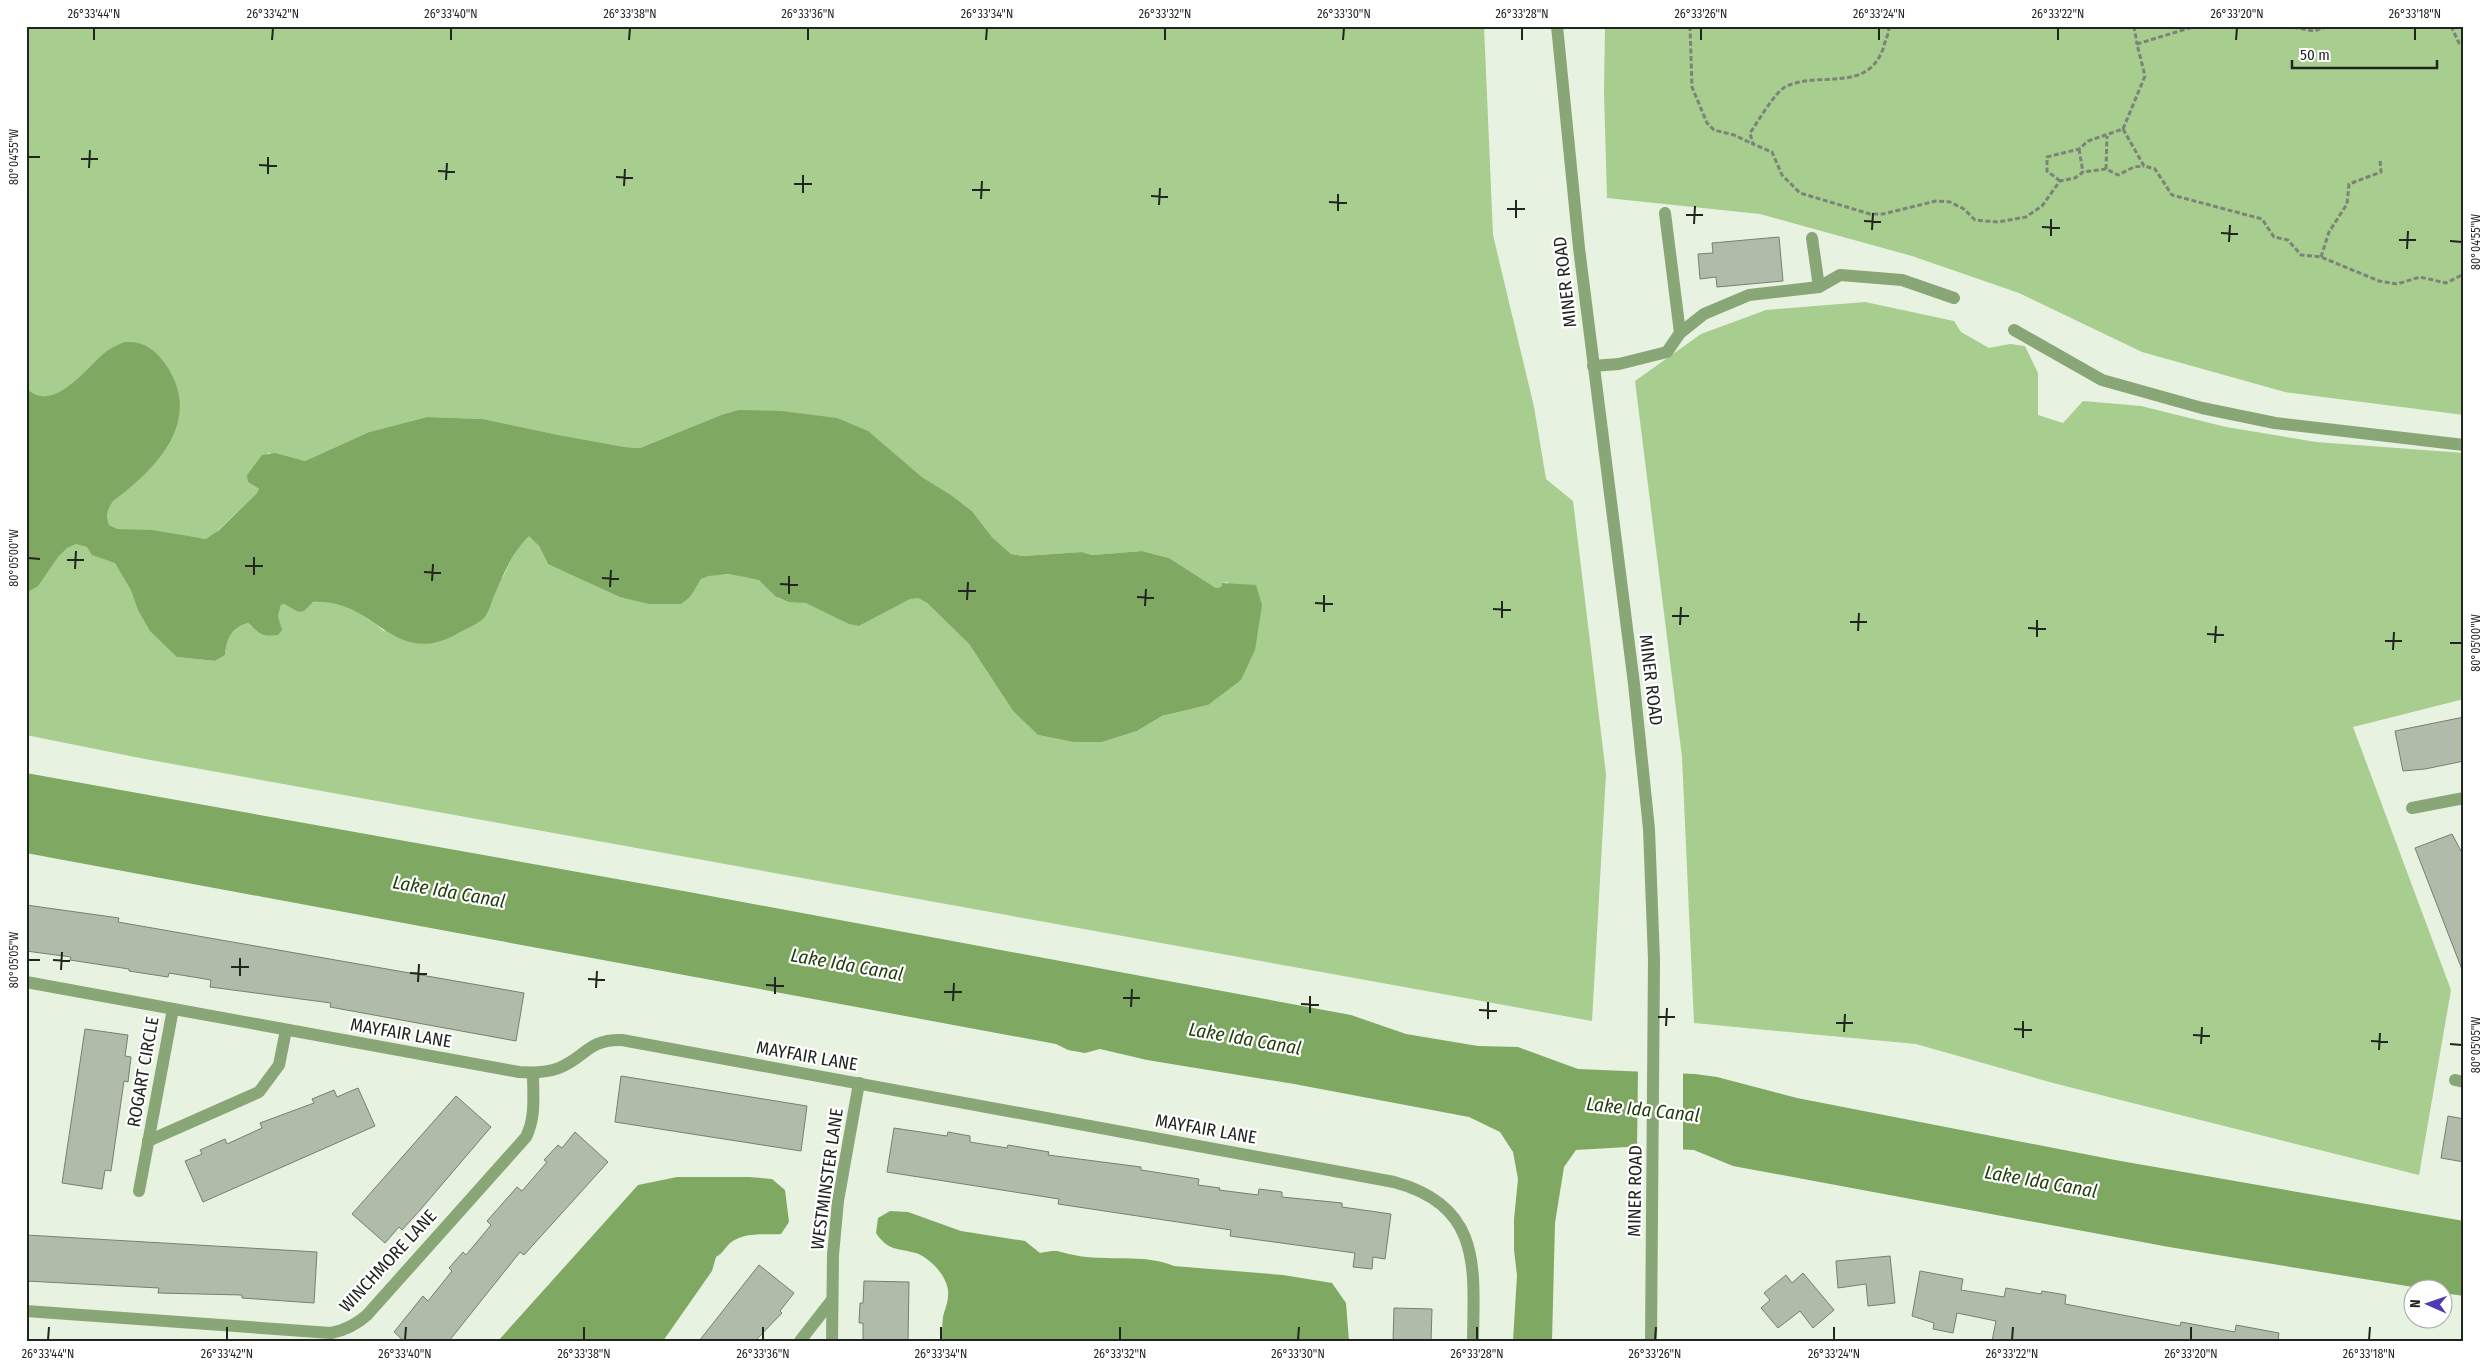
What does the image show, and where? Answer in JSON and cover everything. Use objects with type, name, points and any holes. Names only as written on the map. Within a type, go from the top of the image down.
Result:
[{"type":"street","name":"MINER ROAD","points":[[1557,26],[1569,164],[1645,786],[1654,920],[1651,1341]]},
{"type":"street","points":[[1665,213],[1680,333]]},
{"type":"street","points":[[1812,238],[1819,288]]},
{"type":"street","points":[[1593,366],[1619,364],[1667,352],[1680,333],[1704,314],[1749,295],[1819,288],[1840,275],[1902,280],[1954,298]]},
{"type":"street","points":[[2014,330],[2102,380],[2202,408],[2275,423],[2464,445]]},
{"type":"street","points":[[2412,808],[2464,798]]},
{"type":"street","name":"MAYFAIR LANE","points":[[26,982],[533,1073],[559,1068],[594,1044],[608,1040],[622,1040],[1409,1186],[1424,1192],[1448,1211],[1465,1238],[1474,1268],[1473,1341]]},
{"type":"street","name":"ROGART CIRCLE","points":[[139,1191],[172,1008]]},
{"type":"street","name":"ROGART CIRCLE","points":[[148,1141],[259,1092],[280,1065],[286,1030]]},
{"type":"street","name":"WINCHMORE LANE","points":[[26,1311],[331,1333],[344,1330],[356,1324],[367,1315],[526,1137],[532,1124],[534,1111],[533,1073]]},
{"type":"street","name":"WESTMINSTER LANE","points":[[832,1341],[833,1255],[838,1200],[859,1083]]},
{"type":"street","points":[[800,1341],[832,1300]]},
{"type":"path","points":[[1690,26],[1692,87],[1707,124],[1714,130],[1734,135],[1772,152],[1782,175],[1800,193],[1870,214],[1883,214],[1936,201],[1950,202],[1964,209],[1975,220],[1998,222],[2026,217],[2042,206],[2060,182],[2075,178],[2083,172],[2106,169],[2118,175],[2134,167],[2144,166],[2155,170],[2172,195],[2262,219],[2274,237],[2288,240],[2301,255],[2321,257],[2379,281],[2397,284],[2420,277],[2446,283],[2464,274]]},
{"type":"path","points":[[1753,144],[1750,133],[1783,88],[1798,83],[1860,76],[1870,71],[1880,56],[1889,26]]},
{"type":"path","points":[[2060,182],[2047,172],[2047,157],[2079,149],[2088,141],[2123,129],[2145,76],[2134,26]]},
{"type":"path","points":[[2137,44],[2196,26]]},
{"type":"path","points":[[2286,26],[2314,31],[2330,26]]},
{"type":"path","points":[[2451,26],[2458,43],[2464,46]]},
{"type":"path","points":[[2123,129],[2144,166]]},
{"type":"path","points":[[2106,169],[2107,136]]},
{"type":"path","points":[[2079,149],[2083,172]]},
{"type":"path","points":[[2321,257],[2329,232],[2346,204],[2349,184],[2381,172],[2380,160]]},
{"type":"shaded area","points":[[26,26],[1484,26],[1493,235],[1534,407],[1546,479],[1573,501],[1606,774],[1592,1021],[145,759],[26,735]],"holes":[[[721,415],[867,431],[922,477],[972,511],[992,537],[1011,554],[1023,556],[1082,552],[1092,555],[1142,551],[1169,558],[1216,588],[1221,587],[1222,583],[1228,582],[1208,705],[1162,716],[1137,731],[1102,742],[1073,742],[1038,735],[1013,711],[969,644],[927,603],[918,598],[911,598],[859,626],[813,605],[779,599],[760,580],[747,576],[721,574],[705,577],[698,582],[690,597],[548,564],[539,546],[529,535],[516,549],[503,577],[384,631],[360,614],[340,604],[321,601],[312,603],[298,612],[284,604],[281,605],[278,616],[281,630],[252,627],[248,623],[242,625],[231,634],[225,655],[215,661],[177,657],[199,538],[206,539],[212,536],[256,494],[259,489],[248,482],[268,453],[305,461],[369,432],[427,417],[483,419],[559,435],[640,448]]]},
{"type":"shaded area","points":[[1605,26],[2464,26],[2464,415],[2285,392],[2142,352],[2019,293],[1912,256],[1760,214],[1607,198],[1604,92]]},
{"type":"shaded area","points":[[1865,302],[1954,321],[1961,332],[1989,348],[2010,344],[2025,346],[2038,373],[2038,415],[2063,423],[2083,401],[2141,406],[2226,427],[2316,442],[2464,453],[2464,699],[2353,727],[2451,990],[2419,1175],[2053,1083],[1916,1044],[1694,1023],[1682,757],[1635,381],[1701,334],[1766,310]]},
{"type":"water","points":[[125,342],[138,343],[148,347],[162,359],[176,386],[180,405],[177,424],[170,442],[159,459],[145,474],[113,501],[109,507],[107,515],[109,525],[117,529],[152,530],[206,539],[219,530],[256,494],[259,489],[248,482],[247,475],[262,455],[275,453],[305,461],[369,432],[427,417],[483,419],[559,435],[640,448],[721,415],[739,410],[782,411],[837,418],[868,431],[922,477],[972,511],[992,537],[1011,554],[1023,556],[1082,552],[1092,555],[1142,551],[1169,558],[1216,588],[1221,587],[1222,583],[1256,585],[1262,605],[1255,650],[1241,680],[1208,705],[1162,716],[1137,731],[1102,742],[1073,742],[1038,735],[1013,711],[969,644],[927,603],[918,598],[910,599],[859,626],[849,624],[806,603],[789,602],[776,597],[759,580],[728,574],[701,579],[690,597],[681,604],[649,604],[620,597],[548,564],[539,546],[529,536],[512,557],[488,612],[483,619],[437,642],[418,643],[401,639],[353,610],[334,603],[313,602],[304,611],[298,612],[284,604],[281,605],[278,616],[282,630],[278,635],[268,636],[261,634],[248,623],[242,625],[231,634],[225,655],[215,661],[177,657],[150,631],[138,610],[131,590],[115,563],[92,555],[87,547],[76,544],[67,548],[58,557],[38,586],[26,593],[26,388],[37,395],[48,396],[59,392],[70,385],[107,351]]},
{"type":"water","name":"Lake Ida Canal","points":[[26,773],[689,892],[1351,1015],[1406,1034],[1478,1046],[1518,1047],[1578,1069],[1695,1074],[1717,1077],[1797,1098],[2115,1160],[2464,1221],[2464,1296],[2452,1294],[2452,1280],[2402,1280],[2402,1285],[2169,1247],[1733,1166],[1694,1150],[1627,1147],[1576,1150],[1564,1167],[1555,1223],[1552,1341],[1513,1341],[1517,1275],[1514,1250],[1514,1219],[1518,1179],[1513,1152],[1500,1132],[1469,1117],[1294,1084],[1147,1060],[1100,1049],[1085,1053],[1068,1050],[1056,1044],[26,853]]},
{"type":"water","points":[[677,1177],[749,1177],[772,1179],[785,1190],[789,1222],[781,1234],[741,1237],[730,1243],[716,1257],[712,1271],[663,1341],[498,1341],[638,1185]]},
{"type":"water","points":[[890,1211],[908,1212],[961,1231],[1025,1241],[1040,1253],[1055,1251],[1086,1257],[1150,1260],[1174,1266],[1283,1275],[1332,1283],[1346,1303],[1349,1341],[942,1341],[943,1317],[948,1298],[947,1284],[941,1273],[927,1259],[916,1253],[893,1248],[880,1239],[876,1233],[878,1218]]},
{"type":"pier","points":[[1638,1070],[1683,1071],[1683,1152],[1637,1150]]},
{"type":"building","points":[[1779,237],[1783,281],[1717,287],[1716,277],[1700,279],[1698,254],[1713,253],[1712,243]]},
{"type":"building","points":[[2464,717],[2464,761],[2425,769],[2403,771],[2395,731]]},
{"type":"building","points":[[2452,834],[2461,851],[2464,850],[2463,972],[2415,848]]},
{"type":"building","points":[[26,905],[119,918],[118,922],[524,993],[516,1041],[330,1007],[331,1003],[210,987],[211,980],[169,973],[168,977],[129,971],[129,969],[70,960],[71,957],[26,951]]},
{"type":"building","points":[[85,1029],[128,1035],[125,1056],[131,1057],[128,1082],[124,1081],[111,1171],[105,1170],[102,1189],[62,1183]]},
{"type":"building","points":[[621,1076],[807,1106],[801,1151],[615,1122]]},
{"type":"building","points":[[358,1088],[375,1126],[203,1202],[185,1161],[202,1154],[200,1150],[225,1139],[227,1144],[262,1128],[260,1123],[314,1103],[312,1099],[334,1090],[337,1097]]},
{"type":"building","points":[[456,1096],[491,1127],[402,1230],[399,1227],[385,1243],[352,1214]]},
{"type":"building","points":[[2448,1116],[2464,1119],[2464,1162],[2441,1158]]},
{"type":"building","points":[[894,1128],[947,1136],[948,1132],[970,1136],[970,1142],[1007,1148],[1008,1145],[1049,1152],[1048,1155],[1141,1167],[1141,1170],[1199,1179],[1198,1185],[1220,1188],[1219,1190],[1258,1195],[1259,1189],[1282,1192],[1282,1197],[1342,1203],[1342,1207],[1391,1214],[1385,1259],[1373,1257],[1372,1269],[1353,1267],[1355,1253],[1230,1236],[1231,1230],[1058,1204],[1059,1199],[887,1172]]},
{"type":"building","points":[[575,1132],[608,1162],[524,1255],[520,1252],[449,1341],[404,1341],[394,1332],[423,1296],[428,1301],[452,1271],[449,1268],[463,1252],[466,1255],[491,1225],[487,1221],[517,1187],[522,1191],[547,1162],[544,1160],[558,1145],[562,1148]]},
{"type":"building","points":[[26,1235],[317,1252],[314,1303],[242,1298],[242,1295],[158,1293],[159,1288],[26,1281]]},
{"type":"building","points":[[1890,1256],[1895,1303],[1868,1306],[1866,1284],[1838,1288],[1836,1261]]},
{"type":"building","points":[[759,1265],[794,1293],[780,1311],[782,1313],[755,1341],[699,1341]]},
{"type":"building","points":[[1920,1271],[1963,1279],[1961,1290],[2004,1297],[2006,1288],[2041,1294],[2042,1291],[2066,1295],[2065,1304],[2180,1326],[2181,1322],[2235,1332],[2236,1325],[2279,1333],[2278,1341],[1992,1341],[1996,1321],[1957,1313],[1953,1333],[1933,1329],[1934,1323],[1912,1316]]},
{"type":"building","points":[[1803,1273],[1834,1310],[1813,1328],[1800,1311],[1778,1328],[1761,1308],[1770,1300],[1764,1293],[1786,1275],[1792,1283]]},
{"type":"building","points":[[864,1281],[909,1282],[908,1341],[863,1341],[863,1323],[859,1323],[860,1303],[863,1303]]},
{"type":"building","points":[[1394,1308],[1432,1309],[1431,1341],[1393,1341]]}]
